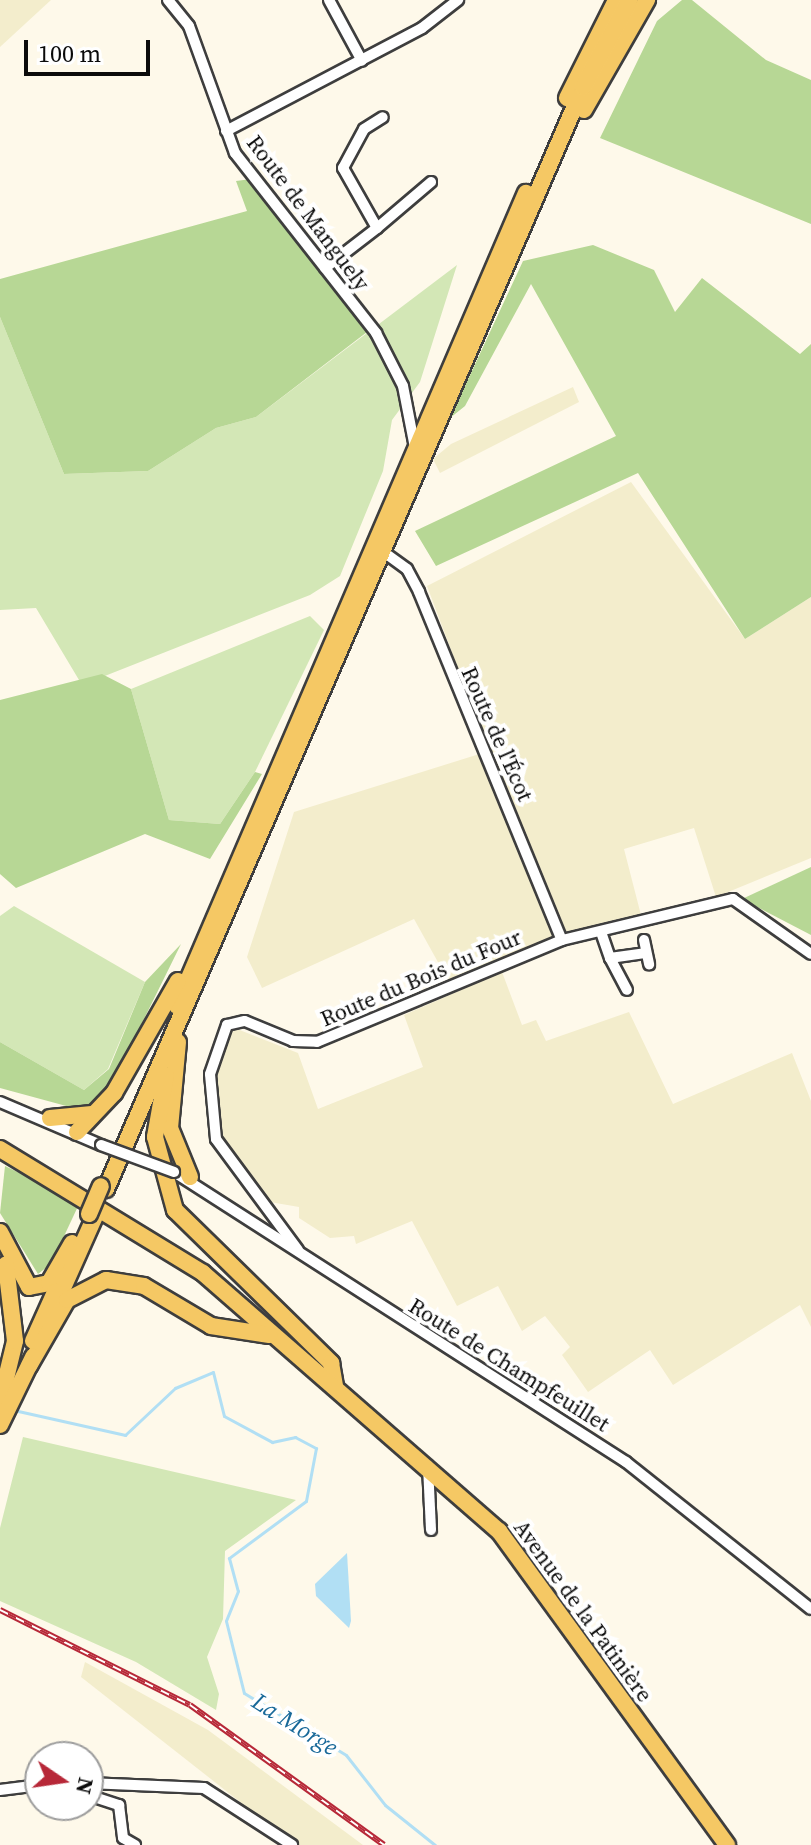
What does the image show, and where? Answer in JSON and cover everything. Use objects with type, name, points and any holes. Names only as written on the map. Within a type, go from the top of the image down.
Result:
[{"type":"main road","points":[[0,1425],[29,1366],[99,1202],[224,895],[590,46],[606,0]]},
{"type":"main road","points":[[590,46],[616,0]]},
{"type":"main road","points":[[0,1412],[189,1006],[552,158],[630,0]]},
{"type":"main road","points":[[552,158],[647,0]]},
{"type":"main road","points":[[77,1132],[114,1093],[224,895]]},
{"type":"main road","points":[[189,1006],[155,1137],[165,1191],[193,1231],[331,1363],[335,1386]]},
{"type":"main road","points":[[179,1037],[170,1128],[182,1174]]},
{"type":"main road","points":[[50,1118],[94,1113]]},
{"type":"main road","name":"Avenue de la Patinière","points":[[1,1150],[99,1202],[234,1299],[499,1531],[727,1845]]},
{"type":"main road","points":[[0,1232],[23,1283],[41,1288],[99,1202]]},
{"type":"main road","points":[[0,1249],[16,1314],[0,1403]]},
{"type":"main road","points":[[29,1366],[67,1300],[94,1282],[144,1286],[220,1328],[281,1340]]},
{"type":"main road","points":[[220,1328],[234,1299]]},
{"type":"street","name":"Route de Manguely","points":[[168,0],[189,26],[226,131],[376,333],[403,386],[415,448]]},
{"type":"street","points":[[329,0],[362,61]]},
{"type":"street","points":[[226,131],[362,61],[458,0]]},
{"type":"street","points":[[377,228],[343,168],[364,129],[383,117]]},
{"type":"street","points":[[325,268],[431,182]]},
{"type":"street","name":"Route de l'Écot","points":[[385,553],[407,569],[419,592],[562,940]]},
{"type":"street","name":"Route du Bois du Four","points":[[298,1250],[216,1139],[210,1074],[227,1025],[245,1021],[293,1041],[317,1042],[562,940],[733,899],[811,954]]},
{"type":"street","points":[[601,932],[610,958],[627,990]]},
{"type":"street","points":[[610,958],[647,958],[644,940]]},
{"type":"street","name":"Route de Champfeuillet","points":[[0,1102],[50,1118],[101,1145],[182,1174],[626,1462],[811,1609]]},
{"type":"street","points":[[428,1466],[431,1530]]},
{"type":"street","points":[[104,1784],[204,1788],[292,1845]]},
{"type":"street","points":[[0,1790],[24,1787]]},
{"type":"street","points":[[104,1800],[119,1805],[123,1838],[135,1845]]},
{"type":"shaded area","points":[[0,0],[51,0],[0,47]]},
{"type":"shaded area","points":[[573,387],[579,402],[440,473],[433,459],[451,444]]},
{"type":"shaded area","points":[[631,482],[745,639],[811,597],[811,858],[716,897],[694,828],[624,849],[642,919],[576,933],[449,982],[414,919],[262,988],[247,957],[294,812],[489,751],[427,586]]},
{"type":"shaded area","points":[[502,972],[522,1025],[536,1020],[546,1041],[629,1012],[673,1104],[792,1053],[811,1101],[811,1327],[800,1305],[673,1385],[650,1350],[588,1392],[562,1355],[570,1347],[545,1316],[522,1331],[498,1286],[457,1306],[412,1221],[356,1244],[354,1236],[330,1238],[299,1218],[299,1207],[270,1202],[226,1150],[215,1112],[218,1054],[232,1027],[298,1053],[318,1109],[423,1067],[404,1015]]},
{"type":"shaded area","points":[[85,1662],[208,1730],[363,1845],[295,1845],[81,1677]]},
{"type":"green space","points":[[682,0],[692,0],[766,60],[811,80],[811,224],[600,138],[657,21]]},
{"type":"green space","points":[[251,179],[367,332],[256,417],[216,428],[148,471],[64,474],[0,317],[0,279],[247,211],[236,181]]},
{"type":"green space","points":[[593,245],[654,270],[675,312],[702,278],[800,354],[811,344],[811,597],[745,639],[638,473],[436,566],[415,531],[616,436],[531,284],[465,406],[450,418],[523,261]]},
{"type":"green space","points":[[457,265],[420,382],[392,420],[383,471],[340,576],[310,595],[82,685],[36,608],[0,610],[0,317],[64,474],[148,471],[216,428],[256,417]]},
{"type":"green space","points":[[310,616],[324,630],[255,772],[220,824],[169,820],[131,689]]},
{"type":"green space","points":[[102,674],[131,689],[169,820],[220,824],[255,772],[262,774],[210,859],[145,834],[16,888],[0,874],[0,700]]},
{"type":"green space","points":[[811,867],[811,935],[742,899]]},
{"type":"green space","points":[[14,906],[145,982],[108,1069],[84,1090],[0,1042],[0,916]]},
{"type":"green space","points":[[181,944],[107,1094],[81,1110],[0,1088],[0,1042],[84,1090],[109,1069],[145,982]]},
{"type":"green space","points":[[5,1166],[80,1202],[51,1264],[38,1274],[0,1213]]},
{"type":"green space","points":[[23,1437],[296,1500],[225,1551],[223,1619],[207,1657],[219,1694],[216,1710],[136,1662],[0,1601],[0,1528]]},
{"type":"water","points":[[347,1553],[349,1628],[316,1596],[315,1584]]},
{"type":"waterway","name":"La Morge","points":[[18,1411],[125,1435],[175,1388],[213,1372],[224,1416],[272,1442],[295,1437],[316,1448],[306,1501],[229,1558],[238,1591],[226,1621],[244,1693],[346,1755],[385,1805],[435,1845]]},
{"type":"railway","points":[[0,1610],[190,1705],[384,1845]]}]
